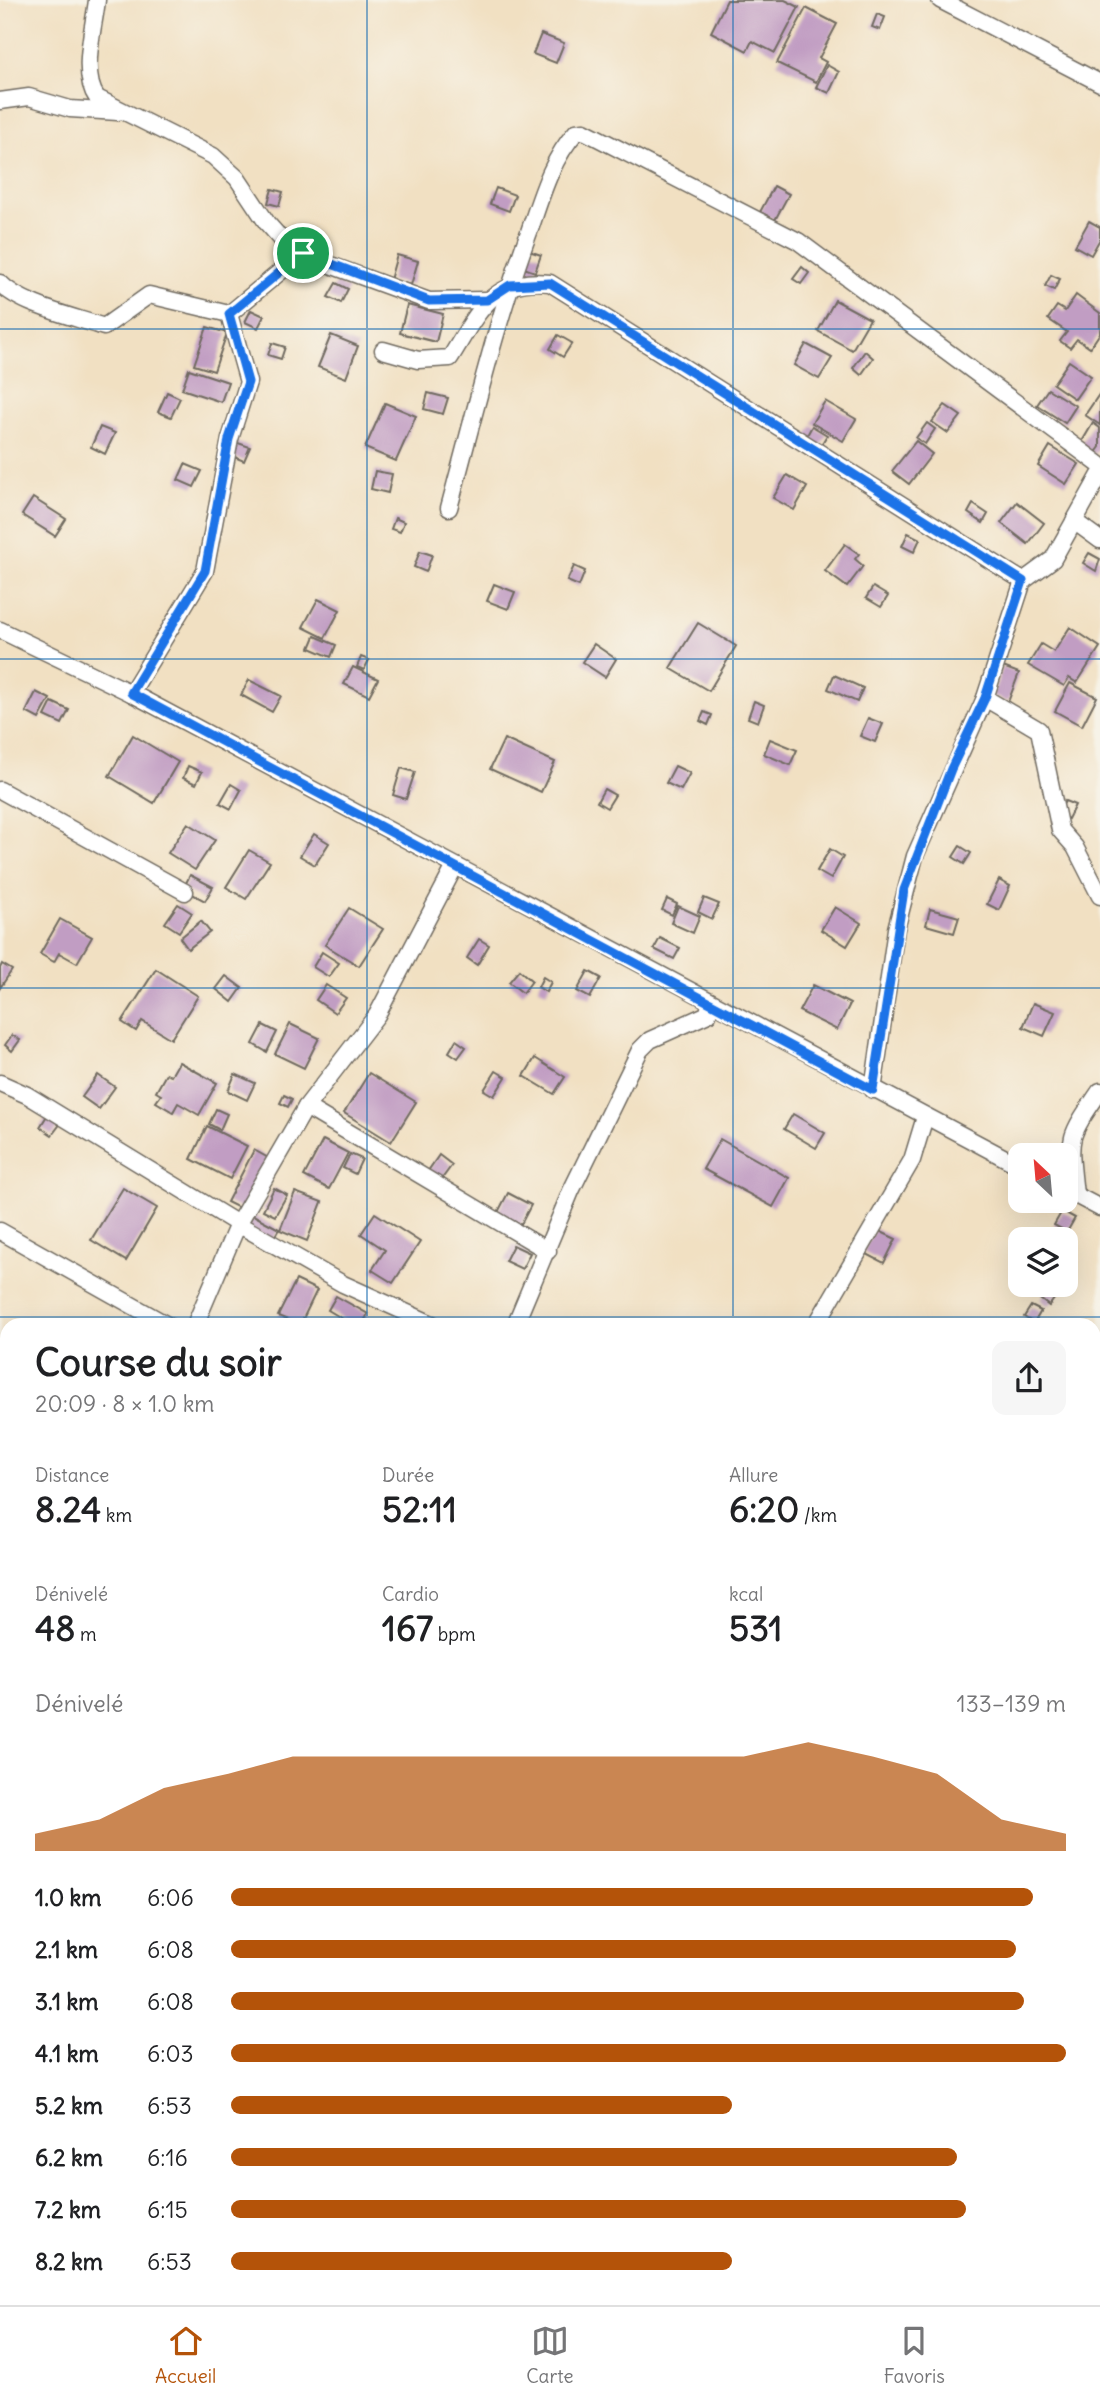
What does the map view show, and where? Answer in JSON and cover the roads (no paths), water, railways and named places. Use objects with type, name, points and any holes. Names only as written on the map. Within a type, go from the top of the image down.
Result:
[{"type":"street","points":[[97,0],[90,70],[92,91],[97,98],[219,160],[237,178],[278,236],[292,251],[429,301],[487,300]]},
{"type":"street","points":[[940,0],[1100,83]]},
{"type":"street","points":[[0,101],[29,97],[70,109],[123,113]]},
{"type":"street","points":[[449,508],[510,285],[550,174],[576,132],[584,131],[798,241],[1100,465]]},
{"type":"street","points":[[229,314],[303,253]]},
{"type":"street","points":[[0,283],[6,290],[38,304],[104,327],[149,295],[229,314]]},
{"type":"street","points":[[383,350],[418,359],[450,358],[487,300],[510,285],[550,283],[1023,581]]},
{"type":"street","points":[[131,693],[205,571],[229,439],[248,382],[229,314]]},
{"type":"street","points":[[873,1090],[904,890],[951,769],[985,698],[1023,581],[1053,559],[1100,475]]},
{"type":"street","points":[[1074,521],[1100,540]]},
{"type":"street","points":[[0,630],[131,693],[1008,1160]]},
{"type":"street","points":[[985,698],[1039,730],[1058,823],[1076,848],[1100,896]]},
{"type":"street","points":[[0,790],[185,892]]},
{"type":"street","points":[[198,1318],[238,1224],[306,1107],[377,1015],[455,866]]},
{"type":"street","points":[[518,1318],[571,1191],[640,1050],[650,1040],[708,1014],[710,1003]]},
{"type":"street","points":[[0,1083],[27,1095],[238,1224],[343,1284],[418,1318]]},
{"type":"street","points":[[1069,1143],[1072,1132],[1100,1091]]},
{"type":"street","points":[[306,1107],[548,1251]]},
{"type":"street","points":[[820,1318],[912,1160],[925,1117]]},
{"type":"street","points":[[1078,1196],[1100,1208]]},
{"type":"street","points":[[0,1231],[155,1318]]}]
